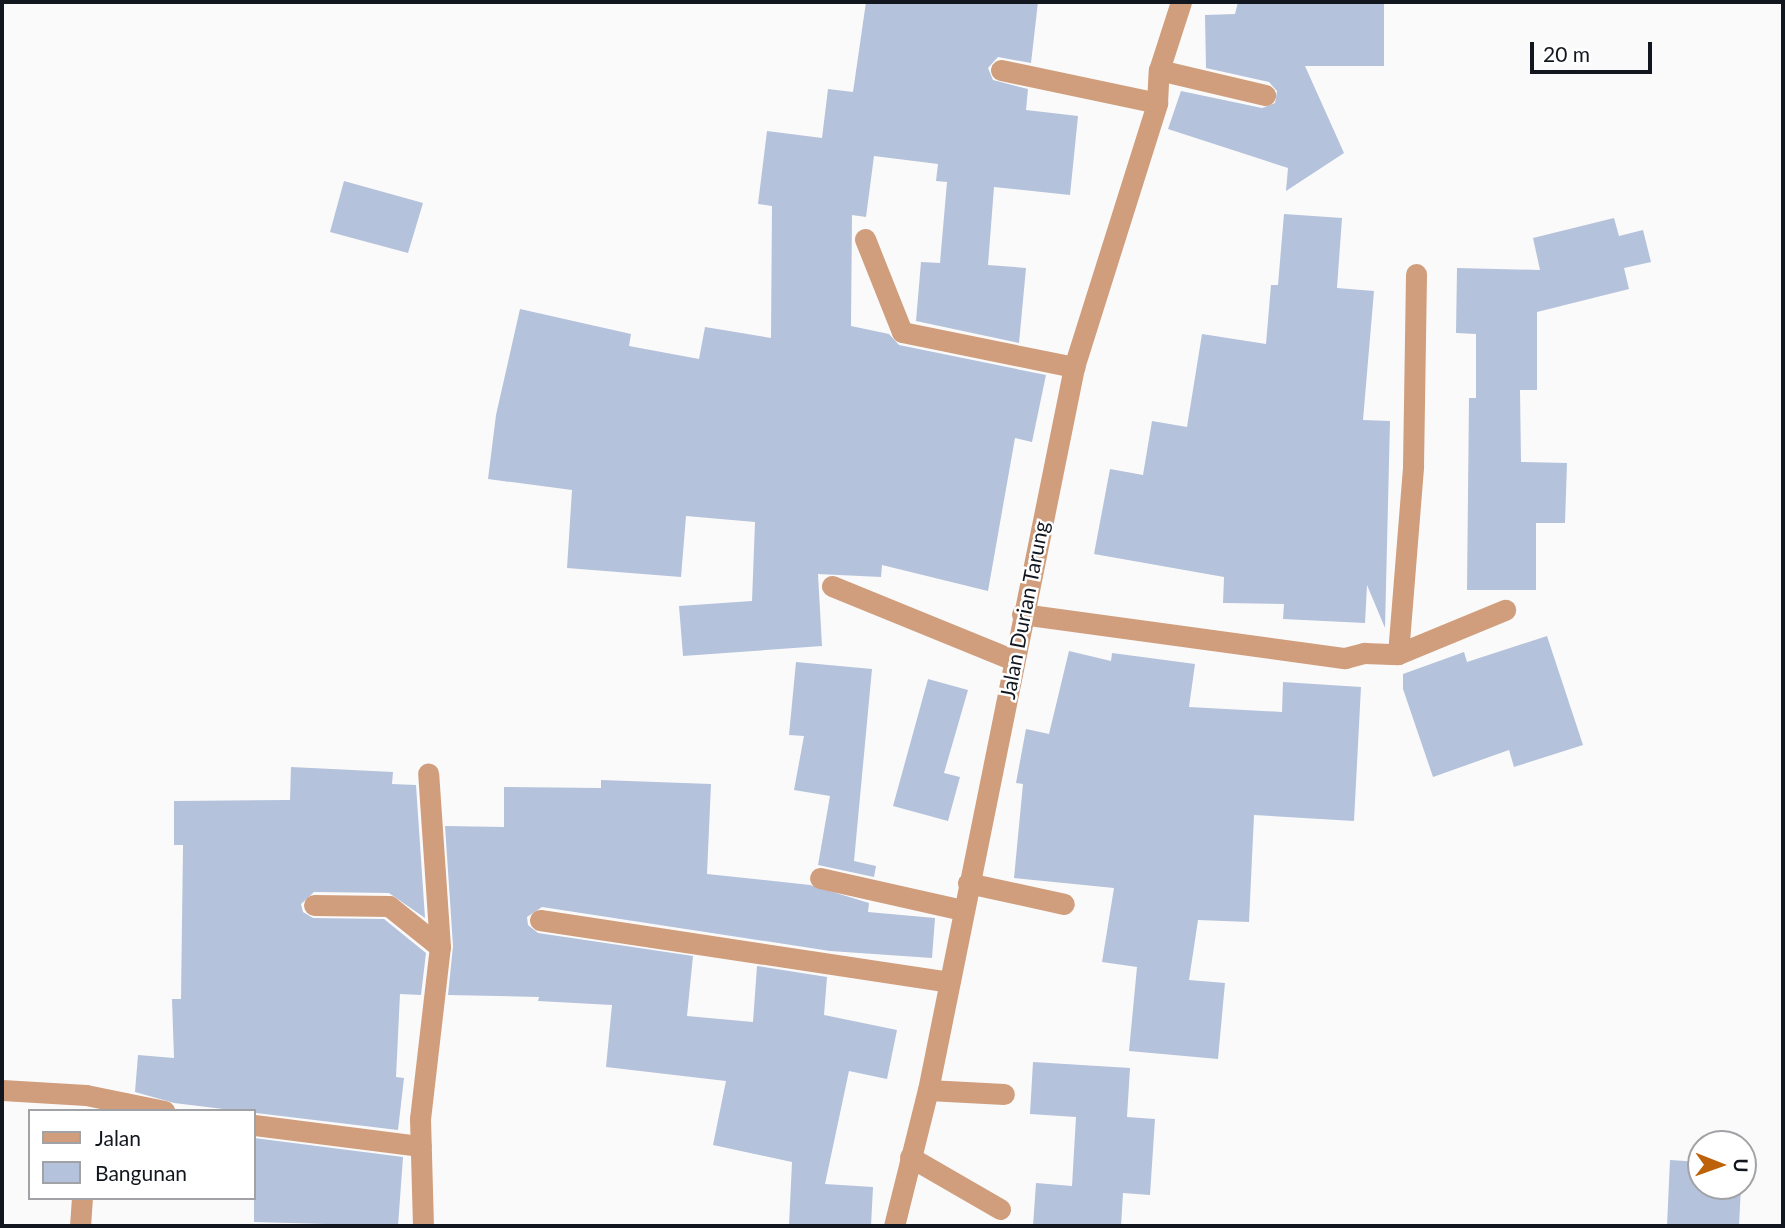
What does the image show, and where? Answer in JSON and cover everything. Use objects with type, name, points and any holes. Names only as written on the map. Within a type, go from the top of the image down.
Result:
[{"type":"street","name":"Jalan Durian Tarung","points":[[894,1226],[928,1090],[962,910],[1074,367],[1157,103],[1159,70],[1181,2]]},
{"type":"street","points":[[1001,70],[1157,103]]},
{"type":"street","points":[[1159,70],[1265,95]]},
{"type":"street","points":[[865,239],[902,332],[1074,367]]},
{"type":"street","points":[[1398,654],[1413,466],[1416,274]]},
{"type":"street","points":[[832,586],[1013,660]]},
{"type":"street","points":[[1022,614],[1345,658],[1364,653],[1398,654],[1505,610]]},
{"type":"street","points":[[423,1226],[421,1146],[440,947],[428,773]]},
{"type":"street","points":[[820,878],[962,910]]},
{"type":"street","points":[[968,883],[1064,904]]},
{"type":"street","points":[[314,905],[389,906],[440,947]]},
{"type":"street","points":[[540,920],[949,982]]},
{"type":"street","points":[[2,1090],[144,1109]]},
{"type":"street","points":[[928,1090],[1004,1094]]},
{"type":"street","points":[[256,1125],[421,1146]]},
{"type":"street","points":[[910,1157],[1000,1209]]},
{"type":"street","points":[[80,1226],[82,1200]]},
{"type":"building","points":[[866,2],[1038,2],[1031,63],[998,57],[988,68],[993,80],[1028,89],[1026,110],[1078,116],[1070,195],[994,187],[988,265],[1026,268],[1019,343],[916,321],[921,262],[940,263],[947,182],[936,181],[938,164],[874,156],[866,217],[852,215],[851,326],[889,334],[899,345],[1046,375],[1032,442],[1015,438],[988,591],[882,565],[881,577],[818,574],[822,646],[683,656],[679,606],[752,601],[755,522],[686,516],[681,577],[567,568],[572,490],[488,479],[496,415],[520,309],[631,334],[629,346],[699,359],[705,327],[771,338],[772,206],[758,204],[767,131],[822,138],[828,89],[853,92]]},
{"type":"building","points":[[1238,2],[1384,2],[1384,66],[1305,66],[1344,153],[1286,191],[1288,168],[1168,129],[1181,91],[1262,108],[1275,103],[1277,91],[1269,82],[1206,68],[1205,15],[1235,14]]},
{"type":"building","points":[[344,181],[423,203],[408,253],[330,232]]},
{"type":"building","points":[[1284,214],[1342,218],[1337,288],[1374,291],[1363,420],[1390,421],[1385,628],[1367,585],[1365,623],[1283,619],[1284,604],[1223,603],[1224,577],[1094,554],[1110,469],[1143,475],[1152,421],[1187,427],[1202,334],[1266,344],[1271,285],[1278,285]]},
{"type":"building","points":[[1614,218],[1619,236],[1643,230],[1651,262],[1624,268],[1629,289],[1537,312],[1537,390],[1520,390],[1521,462],[1567,463],[1565,523],[1536,523],[1536,590],[1467,590],[1469,398],[1476,398],[1476,334],[1456,333],[1457,268],[1540,270],[1533,238]]},
{"type":"building","points":[[1547,636],[1583,745],[1514,767],[1509,750],[1433,777],[1403,689],[1403,674],[1464,652],[1467,662]]},
{"type":"building","points":[[1069,651],[1111,661],[1112,653],[1195,664],[1189,707],[1282,712],[1283,682],[1361,687],[1354,821],[1254,815],[1249,922],[1198,920],[1189,980],[1225,983],[1218,1059],[1129,1051],[1137,967],[1102,962],[1114,888],[1014,878],[1023,784],[1016,783],[1026,729],[1049,734]]},
{"type":"building","points":[[796,662],[872,669],[854,861],[876,866],[874,877],[818,865],[830,796],[794,790],[804,736],[789,735]]},
{"type":"building","points":[[928,679],[968,690],[944,773],[960,777],[948,821],[893,806]]},
{"type":"building","points":[[291,767],[393,772],[392,784],[416,785],[425,918],[389,893],[314,892],[301,904],[303,912],[313,918],[384,919],[426,953],[421,995],[400,994],[396,1077],[404,1078],[398,1130],[256,1113],[256,1109],[224,1109],[174,1103],[135,1092],[138,1055],[174,1058],[172,999],[181,999],[183,845],[174,845],[174,801],[290,800]]},
{"type":"building","points":[[601,780],[711,784],[707,874],[810,885],[869,903],[868,912],[935,918],[932,958],[830,951],[542,907],[527,917],[528,925],[538,933],[693,956],[687,1016],[753,1022],[757,966],[827,977],[824,1015],[897,1030],[887,1079],[849,1071],[825,1184],[873,1187],[871,1226],[789,1226],[792,1162],[713,1145],[726,1081],[606,1067],[612,1005],[538,1001],[539,997],[448,995],[453,946],[445,826],[504,827],[504,787],[601,788]]},
{"type":"building","points":[[1033,1062],[1130,1068],[1127,1117],[1155,1119],[1150,1195],[1123,1193],[1121,1226],[1033,1226],[1036,1183],[1072,1186],[1076,1117],[1030,1114]]},
{"type":"building","points":[[256,1138],[403,1157],[398,1226],[254,1222]]},
{"type":"building","points":[[1670,1160],[1687,1161],[1687,1200],[1740,1200],[1739,1226],[1667,1226]]}]
